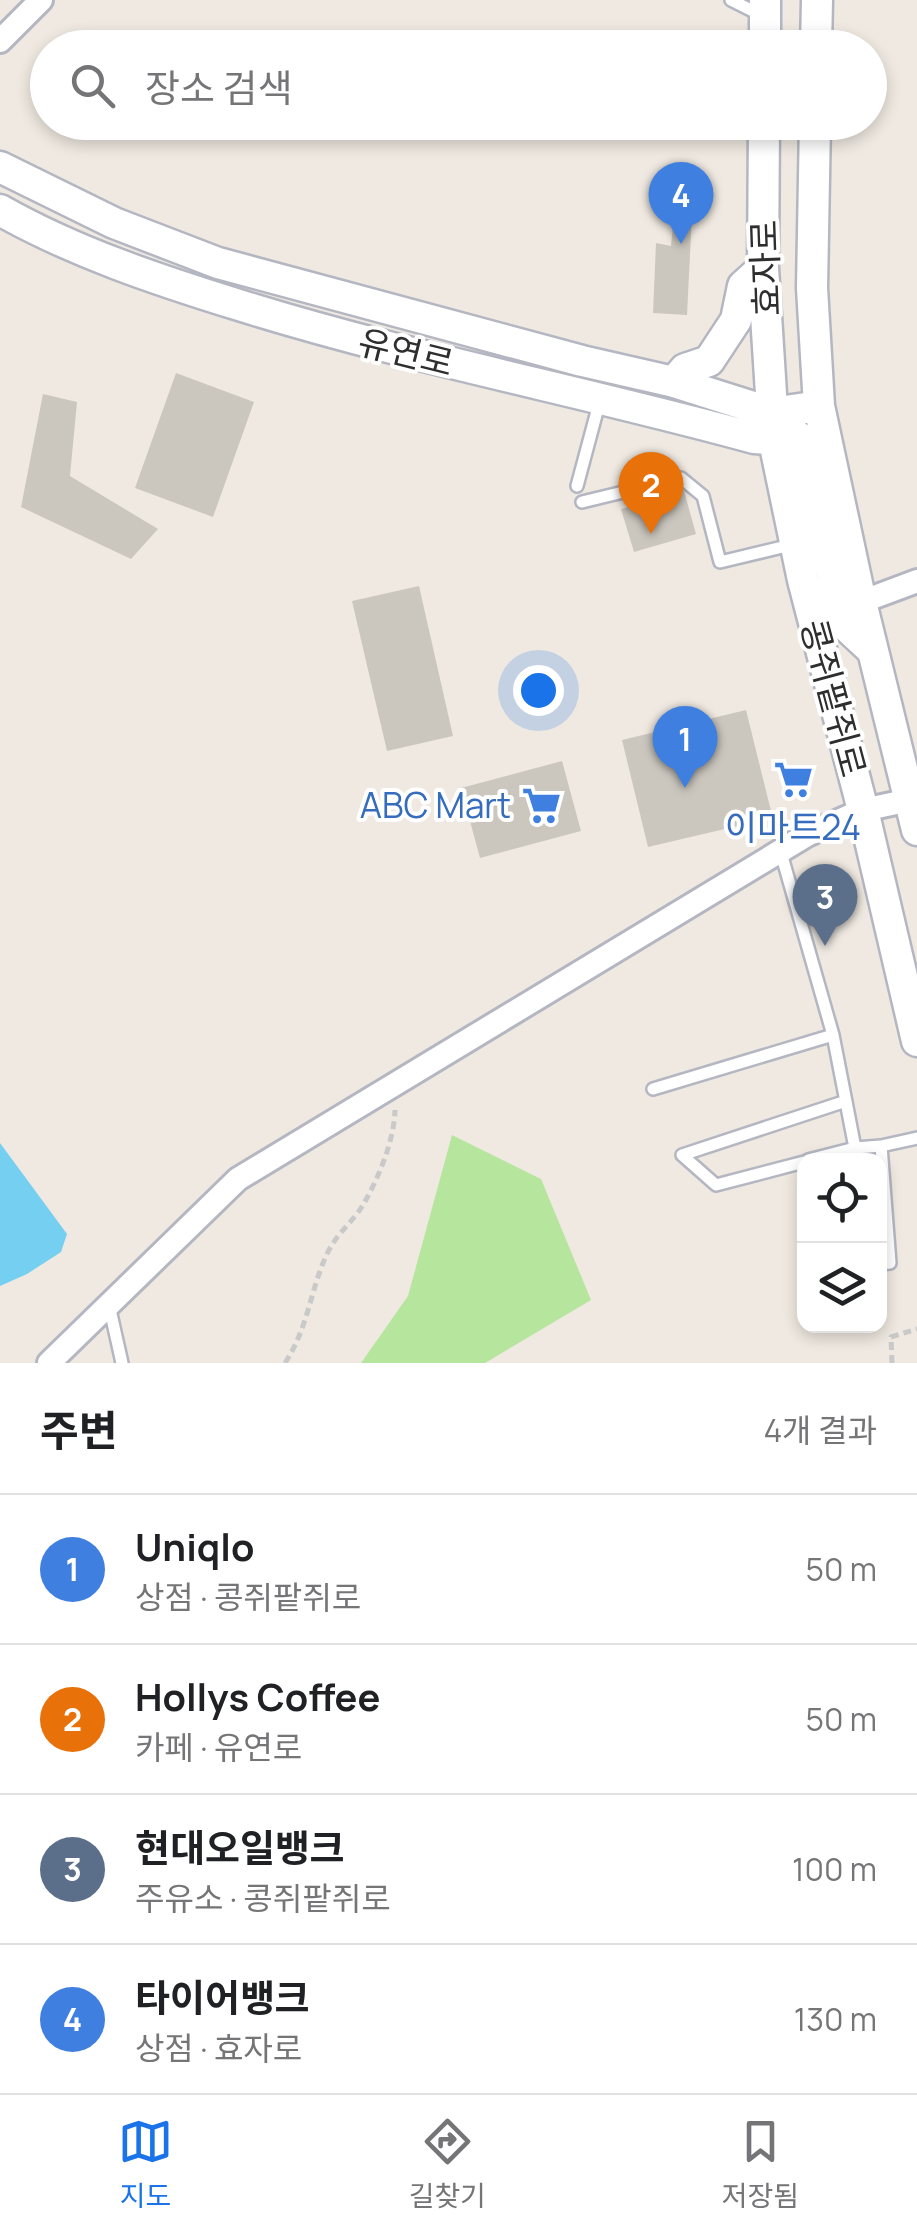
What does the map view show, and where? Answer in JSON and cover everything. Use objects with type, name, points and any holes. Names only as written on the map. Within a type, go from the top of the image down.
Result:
[{"type":"main road","points":[[816,30],[817,0]]},
{"type":"main road","name":"효자로","points":[[764,140],[763,268],[793,433]]},
{"type":"main road","name":"효자로","points":[[815,140],[812,288],[819,406]]},
{"type":"main road","name":"유연로","points":[[0,168],[114,223],[218,262],[582,361],[674,382],[793,433]]},
{"type":"main road","name":"유연로","points":[[0,210],[26,225],[160,281],[354,338],[600,400],[793,433]]},
{"type":"main road","points":[[674,382],[684,369],[709,361],[736,320],[743,286],[763,268]]},
{"type":"main road","points":[[354,338],[364,303]]},
{"type":"main road","name":"유연로","points":[[793,433],[819,406]]},
{"type":"main road","name":"콩쥐팥쥐로","points":[[819,406],[793,433],[796,544],[917,1041]]},
{"type":"main road","points":[[793,433],[844,624],[873,651]]},
{"type":"main road","name":"콩쥐팥쥐로","points":[[793,433],[861,602],[917,830]]},
{"type":"street","points":[[0,41],[41,0]]},
{"type":"street","points":[[861,602],[917,580]]},
{"type":"street","points":[[49,1363],[238,1179],[807,835],[863,810],[910,800]]},
{"type":"lane","points":[[731,0],[765,22]]},
{"type":"lane","points":[[578,486],[600,400]]},
{"type":"lane","points":[[582,502],[682,478],[703,496],[720,562],[796,544]]},
{"type":"lane","points":[[781,853],[833,1035],[855,1148]]},
{"type":"lane","points":[[653,1089],[833,1035]]},
{"type":"lane","points":[[797,1164],[716,1186],[682,1156],[846,1101]]},
{"type":"lane","points":[[842,1153],[917,1138]]},
{"type":"lane","points":[[882,1146],[890,1262],[887,1263]]},
{"type":"lane","points":[[109,1305],[122,1363]]},
{"type":"path","points":[[285,1363],[309,1316],[319,1274],[332,1244],[362,1206],[394,1130],[395,1100],[387,1089]]},
{"type":"path","points":[[892,1363],[890,1337],[917,1329]]},
{"type":"green space","points":[[452,1135],[541,1179],[591,1300],[485,1363],[361,1363],[408,1296]]},
{"type":"water","points":[[0,1143],[67,1234],[61,1252],[0,1286]]},
{"type":"building","points":[[678,174],[694,174],[687,315],[653,313],[656,243],[671,246]]},
{"type":"building","points":[[176,373],[254,402],[213,517],[135,488]]},
{"type":"building","points":[[43,394],[77,402],[70,476],[158,529],[131,559],[21,507]]},
{"type":"building","points":[[684,491],[696,534],[634,552],[621,509]]},
{"type":"building","points":[[419,586],[453,736],[387,751],[352,601]]},
{"type":"building","points":[[746,710],[772,815],[648,847],[622,740]]},
{"type":"building","points":[[562,761],[581,831],[480,858],[461,788]]},
{"type":"place","name":"타이어뱅크","points":[[681,244]]},
{"type":"place","name":"Hollys Coffee","points":[[651,534]]},
{"type":"place","name":"이마트24","points":[[793,780]]},
{"type":"place","name":"Uniqlo","points":[[685,788]]},
{"type":"place","name":"ABC Mart","points":[[541,805]]},
{"type":"place","name":"현대오일뱅크","points":[[825,946]]}]
